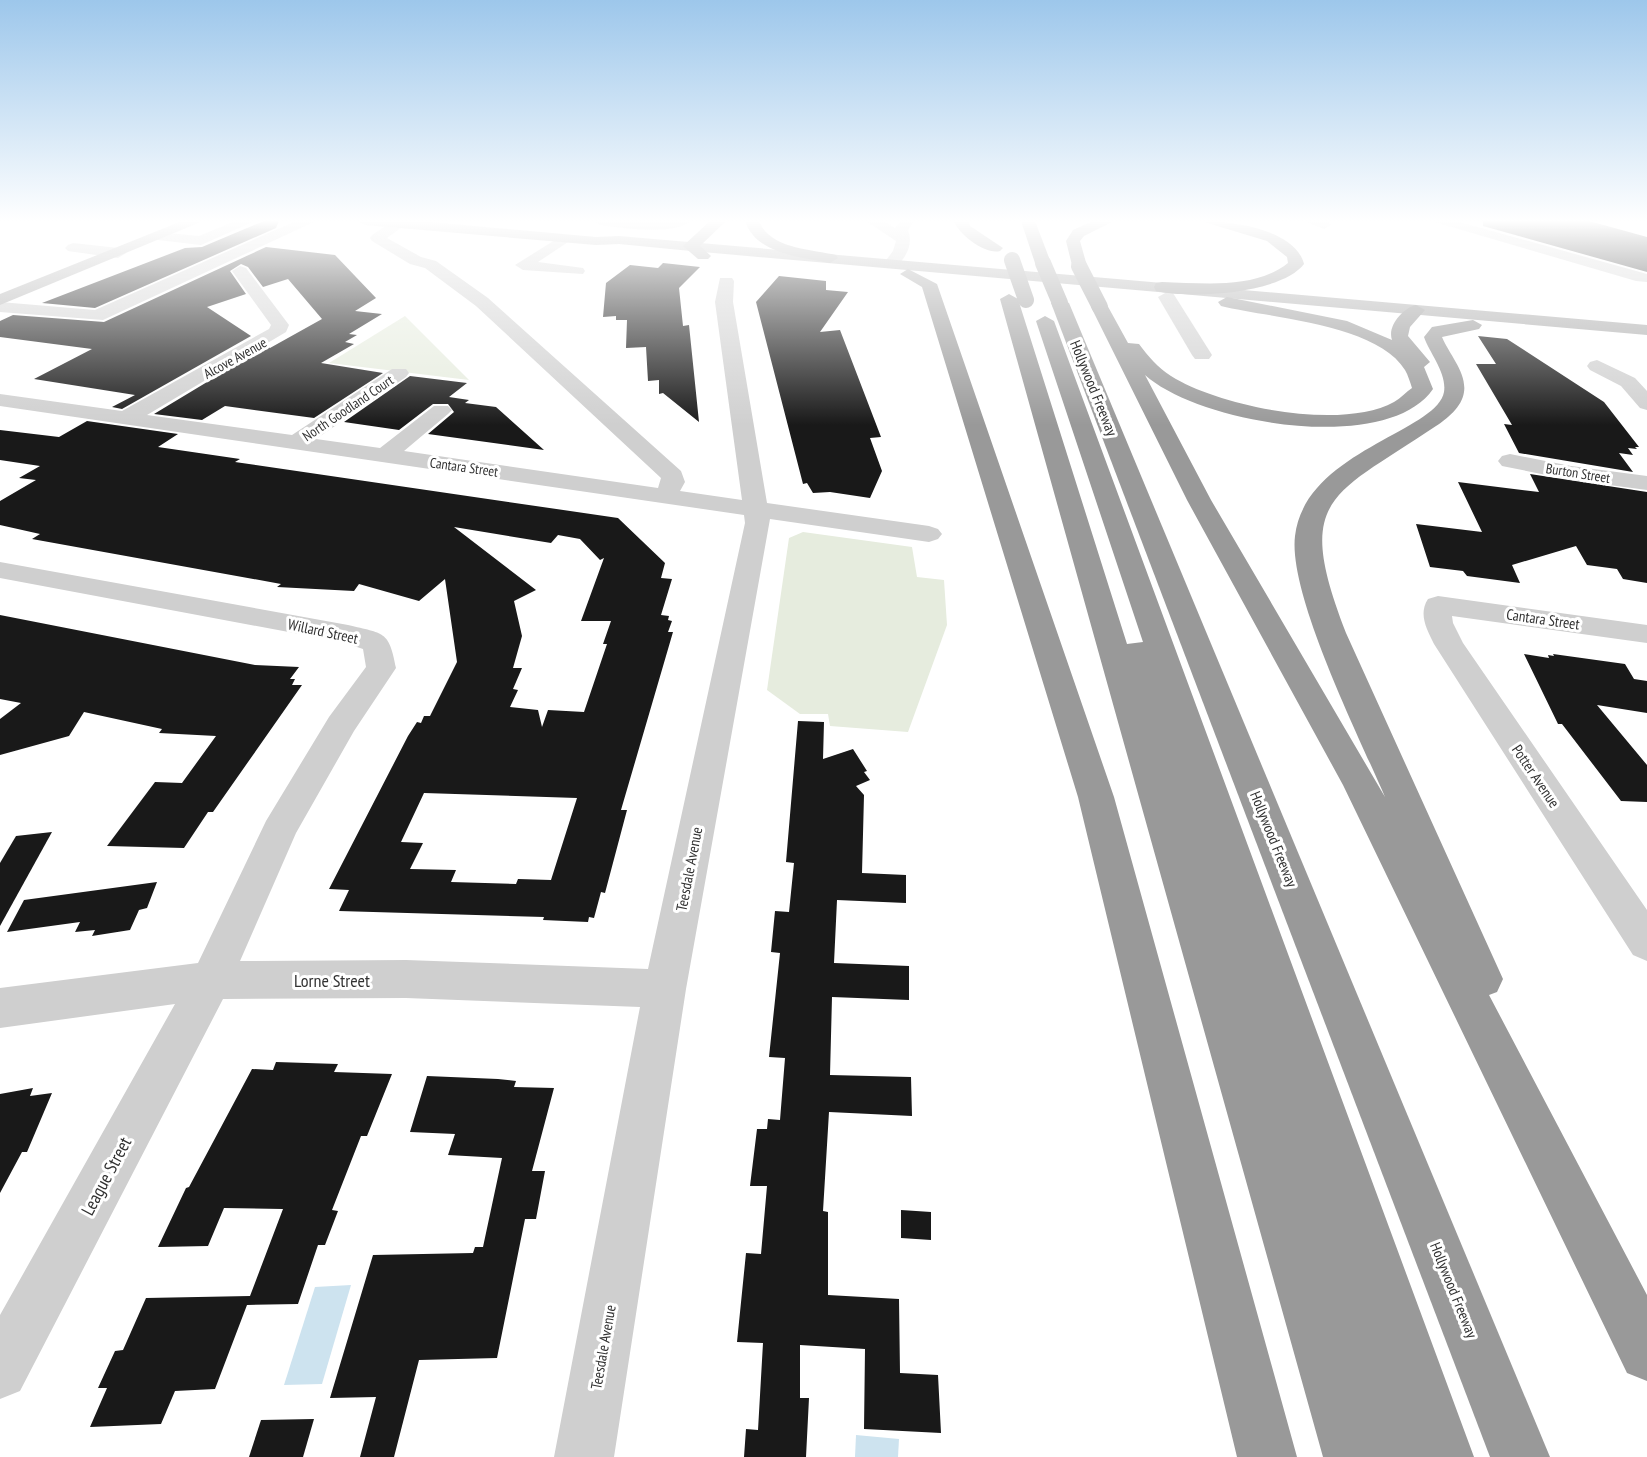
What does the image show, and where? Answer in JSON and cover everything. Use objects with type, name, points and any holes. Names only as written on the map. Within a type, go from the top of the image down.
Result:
[{"type":"highway","points":[[930,289],[1096,797],[1267,1457]]},
{"type":"highway","points":[[1026,289],[1033,301],[1444,1457]]},
{"type":"highway","name":"Hollywood Freeway","points":[[1026,289],[1033,301],[1520,1457]]},
{"type":"highway","name":"Hollywood Freeway","points":[[1036,289],[1033,301],[1353,1457]]},
{"type":"highway","points":[[1091,289],[1199,500],[1361,785],[1647,1353]]},
{"type":"highway","points":[[1164,292],[1201,289]]},
{"type":"highway","points":[[1033,301],[1401,1457]]},
{"type":"highway","points":[[1227,303],[1291,313],[1348,328],[1394,349],[1421,376]]},
{"type":"highway","points":[[1100,307],[1149,368],[1166,382],[1221,406],[1257,415],[1295,420],[1362,417],[1393,410],[1414,401],[1423,389],[1421,364],[1402,343],[1398,333],[1399,327],[1411,314]]},
{"type":"highway","points":[[1473,325],[1451,327],[1438,331],[1433,337],[1437,349],[1448,366],[1454,391],[1442,411],[1348,472],[1324,491],[1311,513],[1307,538],[1310,567],[1336,643],[1624,1305]]},
{"type":"main road","points":[[0,300],[28,289]]},
{"type":"main road","points":[[1140,289],[1411,314],[1473,325],[1647,340]]},
{"type":"main road","points":[[1164,292],[1227,303],[1647,330]]},
{"type":"street","points":[[0,307],[97,316],[157,289]]},
{"type":"street","name":"Alcove Avenue","points":[[126,418],[270,339],[277,332],[280,325],[253,289]]},
{"type":"street","points":[[464,289],[482,302],[673,476],[673,482],[665,496]]},
{"type":"street","name":"Teesdale Avenue","points":[[584,1457],[665,989],[758,523],[724,302],[719,289]]},
{"type":"street","points":[[1164,292],[1202,355]]},
{"type":"street","points":[[1597,366],[1628,382],[1647,404]]},
{"type":"street","name":"North Goodland Court","points":[[297,442],[399,373]]},
{"type":"street","name":"Cantara Street","points":[[0,400],[929,534]]},
{"type":"street","points":[[385,455],[441,410]]},
{"type":"street","name":"Burton Street","points":[[1510,461],[1571,474],[1647,483]]},
{"type":"street","name":"Willard Street","points":[[0,570],[348,634],[377,644],[381,668],[341,724],[279,831],[211,980]]},
{"type":"street","name":"Cantara Street","points":[[1438,605],[1647,634]]},
{"type":"street","name":"Potter Avenue","points":[[1438,605],[1438,623],[1449,644],[1647,943]]},
{"type":"street","name":"Lorne Street","points":[[0,1008],[211,980],[406,980],[665,989]]},
{"type":"street","name":"League Street","points":[[0,1371],[211,980]]},
{"type":"shaded area","points":[[405,316],[469,380],[329,363]]},
{"type":"shaded area","points":[[803,532],[912,547],[917,577],[944,580],[947,625],[908,732],[830,726],[828,714],[800,714],[767,690],[789,538]]},
{"type":"water","points":[[351,1285],[322,1384],[284,1385],[315,1287]]},
{"type":"water","points":[[856,1435],[899,1439],[898,1457],[855,1457]]},
{"type":"building","points":[[78,289],[138,289],[95,308],[42,303]]},
{"type":"building","points":[[175,289],[243,289],[246,294],[207,307],[251,336],[122,409],[112,407],[135,395],[34,379],[92,349],[0,337],[0,321],[13,315],[104,322]]},
{"type":"building","points":[[296,289],[367,289],[376,298],[355,311],[382,314],[349,334],[357,335],[345,342],[354,344],[321,363],[383,373],[314,418],[225,406],[202,420],[154,414],[267,346],[270,348],[322,319]]},
{"type":"building","points":[[605,289],[679,289],[683,326],[689,325],[699,422],[663,393],[659,394],[659,380],[648,381],[646,347],[626,348],[627,320],[616,320],[616,316],[603,317]]},
{"type":"building","points":[[768,289],[826,289],[848,292],[820,332],[840,330],[881,437],[870,438],[882,471],[870,498],[830,492],[813,493],[807,483],[803,484],[756,302]]},
{"type":"building","points":[[1478,336],[1507,339],[1604,402],[1639,447],[1635,447],[1637,449],[1628,448],[1633,455],[1619,453],[1633,472],[1519,453],[1504,424],[1512,425],[1476,364],[1496,364]]},
{"type":"building","points":[[410,376],[467,383],[449,397],[469,400],[465,403],[496,407],[544,450],[428,434],[454,412],[448,404],[433,404],[399,430],[344,422]]},
{"type":"building","points":[[87,421],[178,434],[158,447],[240,459],[235,462],[618,518],[665,563],[661,578],[672,579],[661,615],[669,616],[668,620],[672,621],[668,632],[673,632],[621,810],[627,810],[605,893],[601,892],[594,918],[589,917],[588,922],[543,920],[544,917],[339,911],[349,890],[329,889],[408,736],[417,722],[421,723],[424,716],[430,716],[457,662],[445,579],[419,601],[359,584],[354,591],[277,587],[281,584],[32,539],[40,534],[0,525],[0,501],[36,480],[19,478],[40,466],[0,460],[0,430],[59,437]],"holes":[[[454,527],[551,543],[558,535],[580,539],[600,560],[604,558],[581,621],[611,621],[603,644],[607,644],[584,712],[548,710],[542,727],[538,710],[510,707],[518,690],[513,689],[522,668],[513,668],[522,636],[514,601],[536,590]],[[424,793],[577,798],[551,880],[518,879],[516,884],[451,882],[456,870],[410,869],[423,843],[401,842]]]},
{"type":"building","points":[[1530,474],[1647,492],[1647,583],[1623,579],[1617,569],[1587,565],[1576,546],[1512,565],[1520,583],[1467,576],[1463,571],[1430,567],[1416,524],[1482,532],[1458,482],[1539,492]]},
{"type":"building","points":[[0,615],[255,665],[299,667],[290,679],[295,679],[292,685],[302,685],[213,812],[208,812],[184,848],[107,846],[155,782],[182,783],[216,736],[159,733],[162,729],[84,712],[69,736],[0,755],[0,719],[21,703],[0,699]]},
{"type":"building","points":[[1524,654],[1549,658],[1548,655],[1554,656],[1553,654],[1625,664],[1634,679],[1647,681],[1647,713],[1597,705],[1647,765],[1647,802],[1621,801],[1562,724],[1558,724]]},
{"type":"building","points":[[798,721],[824,722],[823,759],[853,749],[867,771],[864,772],[870,780],[856,786],[864,795],[862,873],[906,875],[906,903],[837,900],[834,963],[909,966],[909,1000],[832,997],[830,1075],[911,1077],[912,1116],[829,1112],[823,1211],[828,1212],[828,1295],[899,1299],[900,1373],[938,1375],[941,1433],[864,1429],[865,1349],[800,1345],[800,1398],[809,1398],[806,1457],[744,1457],[746,1429],[758,1430],[763,1343],[737,1342],[746,1253],[761,1254],[767,1186],[750,1186],[757,1129],[767,1129],[768,1119],[780,1120],[785,1058],[769,1057],[780,953],[771,952],[775,911],[789,912],[794,863],[786,862]]},
{"type":"building","points":[[52,832],[0,926],[0,863],[16,836]]},
{"type":"building","points":[[157,882],[147,908],[139,910],[130,930],[92,936],[95,930],[75,932],[80,922],[7,932],[24,900]]},
{"type":"building","points":[[276,1062],[338,1064],[334,1072],[392,1074],[367,1136],[361,1136],[332,1210],[338,1211],[325,1245],[318,1245],[298,1304],[247,1305],[215,1389],[175,1391],[161,1424],[90,1427],[107,1388],[98,1388],[115,1351],[123,1350],[146,1298],[250,1296],[283,1209],[224,1208],[208,1246],[158,1247],[186,1188],[189,1187],[252,1069],[273,1070]]},
{"type":"building","points":[[427,1076],[498,1079],[516,1081],[514,1087],[554,1088],[532,1171],[545,1171],[536,1219],[525,1219],[497,1358],[419,1360],[394,1457],[360,1457],[376,1397],[330,1398],[373,1255],[473,1253],[475,1247],[483,1247],[502,1158],[448,1155],[455,1134],[410,1132]]},
{"type":"building","points":[[33,1088],[30,1096],[52,1093],[27,1152],[22,1152],[0,1193],[0,1094]]},
{"type":"building","points":[[901,1210],[931,1212],[931,1240],[901,1238]]},
{"type":"building","points":[[314,1419],[303,1457],[249,1457],[261,1420]]}]
